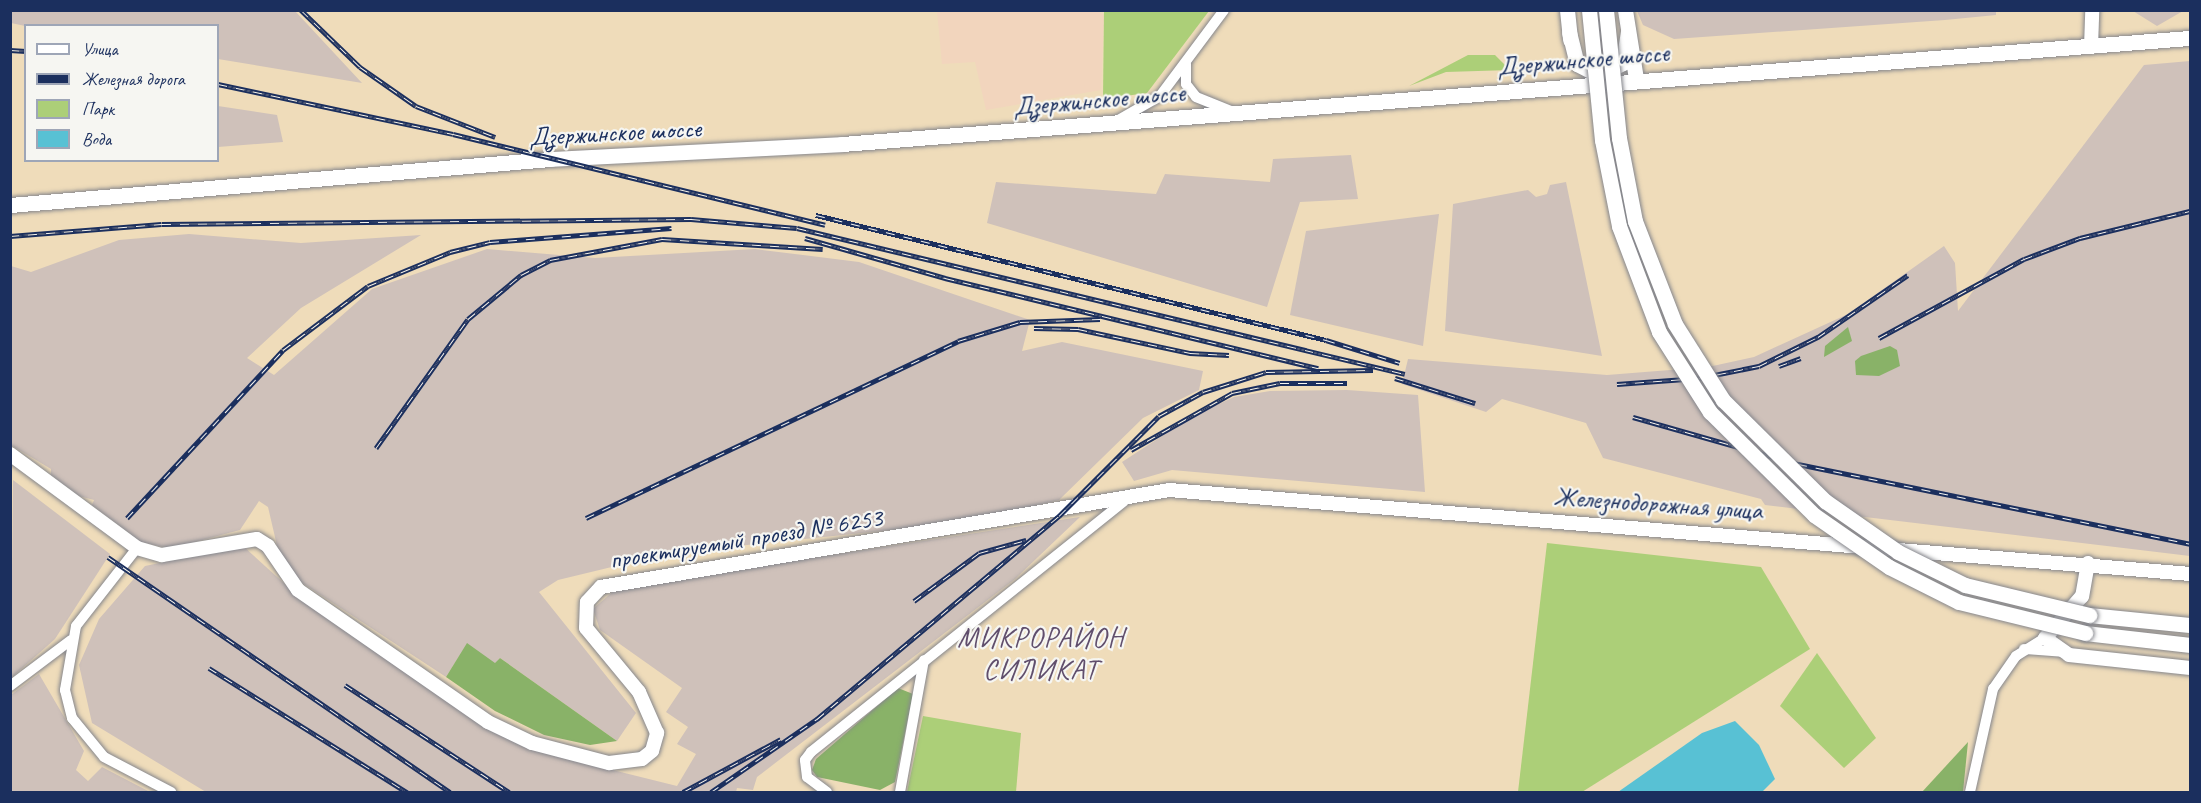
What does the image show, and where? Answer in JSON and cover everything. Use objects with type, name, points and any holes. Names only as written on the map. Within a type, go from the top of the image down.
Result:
[{"type":"main road","points":[[1567,10],[1574,84]]},
{"type":"main road","points":[[1589,10],[1602,140],[1619,226],[1659,332],[1710,412],[1814,515],[1889,567],[1959,602],[2085,633],[2190,645]]},
{"type":"main road","points":[[1606,10],[1619,138],[1635,221],[1675,324],[1724,400],[1825,501],[1898,552],[1965,585],[2089,615],[2190,625]]},
{"type":"main road","points":[[1625,10],[1636,79]]},
{"type":"main road","points":[[1569,32],[1577,64],[1599,75],[1623,63],[1628,30]]},
{"type":"main road","name":"Дзержинское шоссе","points":[[10,205],[540,160],[1101,124],[1636,79],[2190,38]]},
{"type":"street","points":[[1101,124],[1160,96],[1224,10]]},
{"type":"street","points":[[2091,47],[2092,10]]},
{"type":"street","points":[[1186,64],[1186,84],[1196,97],[1238,112]]},
{"type":"street","name":"проектируемый проезд № 6253","points":[[10,454],[137,548],[162,555],[257,539],[268,546],[298,590],[488,722],[555,750],[620,764],[649,755],[657,733],[639,692],[586,628],[587,602],[601,587],[1124,501]]},
{"type":"street","name":"Железнодорожная улица","points":[[1124,501],[1195,489],[2088,563],[2190,574]]},
{"type":"street","points":[[827,792],[807,777],[805,760],[811,752],[1124,501]]},
{"type":"street","points":[[137,548],[83,614],[71,640],[65,690],[84,737],[104,758],[171,792]]},
{"type":"street","points":[[1970,792],[1993,689],[2024,649],[2045,638],[2082,596],[2088,563]]},
{"type":"street","points":[[2045,638],[2064,652]]},
{"type":"street","points":[[10,686],[71,640]]},
{"type":"street","points":[[2024,649],[2190,668]]},
{"type":"street","points":[[900,792],[924,660]]},
{"type":"shaded area","points":[[1996,10],[1996,15],[1945,20],[1674,39],[1643,25],[1637,11]]},
{"type":"shaded area","points":[[10,11],[295,11],[362,83],[219,59],[219,24],[24,26],[11,23]]},
{"type":"shaded area","points":[[937,11],[1098,11],[1104,16],[1101,90],[986,110],[975,62],[942,64]]},
{"type":"shaded area","points":[[2133,11],[2183,11],[2157,26]]},
{"type":"shaded area","points":[[2190,61],[2190,556],[1765,505],[1761,499],[1603,458],[1586,423],[1502,399],[1486,412],[1402,384],[1408,359],[1607,375],[1708,367],[1754,357],[1848,314],[1944,246],[1955,263],[1958,311],[2144,65]]},
{"type":"shaded area","points":[[219,106],[277,115],[283,142],[219,147]]},
{"type":"shaded area","points":[[1351,155],[1358,199],[1300,202],[1267,307],[987,223],[996,182],[1156,194],[1165,174],[1270,182],[1273,159]]},
{"type":"shaded area","points":[[1566,182],[1602,356],[1445,331],[1453,204],[1528,190],[1536,197],[1547,194],[1550,185]]},
{"type":"shaded area","points":[[1439,214],[1423,346],[1290,315],[1306,231]]},
{"type":"shaded area","points":[[189,234],[301,243],[421,235],[301,308],[247,358],[274,375],[372,289],[487,249],[595,258],[755,249],[859,262],[1030,320],[1022,351],[1062,342],[1203,371],[1199,390],[1143,418],[1059,500],[966,522],[728,547],[719,541],[558,580],[539,592],[636,713],[617,741],[500,658],[495,664],[467,644],[446,677],[301,582],[278,550],[268,507],[259,501],[240,530],[172,548],[141,542],[92,505],[94,500],[79,496],[51,475],[51,469],[11,445],[11,266],[31,272],[119,240]]},
{"type":"shaded area","points":[[1347,390],[1418,395],[1425,492],[1172,470],[1134,481],[1122,462],[1193,416],[1234,397],[1270,391]]},
{"type":"shaded area","points":[[13,480],[110,554],[55,639],[11,678]]},
{"type":"shaded area","points":[[1080,517],[1015,579],[757,777],[753,790],[737,788],[736,792],[206,792],[92,723],[79,665],[99,619],[145,566],[243,546],[298,596],[532,750],[677,786],[696,754],[677,744],[688,727],[666,712],[682,688],[600,630],[593,609],[617,588]]},
{"type":"shaded area","points":[[39,674],[84,751],[76,770],[88,781],[102,767],[150,792],[11,792],[11,695]]},
{"type":"green space","points":[[1104,11],[1209,11],[1147,93],[1103,99]]},
{"type":"green space","points":[[1468,55],[1495,55],[1510,70],[1446,72],[1409,86]]},
{"type":"green space","points":[[1848,327],[1852,341],[1824,357],[1825,346]]},
{"type":"green space","points":[[1890,346],[1897,350],[1900,366],[1879,376],[1856,375],[1855,361],[1861,356]]},
{"type":"green space","points":[[1547,543],[1761,567],[1810,649],[1582,792],[1518,792]]},
{"type":"green space","points":[[467,643],[495,663],[500,658],[617,741],[590,745],[544,735],[495,711],[446,677]]},
{"type":"green space","points":[[1817,653],[1876,738],[1844,768],[1780,706]]},
{"type":"green space","points":[[898,688],[913,694],[895,782],[880,790],[817,777],[812,770],[816,759]]},
{"type":"green space","points":[[923,716],[1021,733],[1016,792],[907,792]]},
{"type":"green space","points":[[1968,742],[1963,792],[1922,792]]},
{"type":"water","points":[[1735,721],[1759,745],[1775,779],[1762,792],[1618,792],[1702,733]]},
{"type":"railway","points":[[301,10],[360,67],[416,106],[495,137]]},
{"type":"railway","points":[[10,50],[24,51]]},
{"type":"railway","points":[[219,84],[453,134],[825,225]]},
{"type":"railway","points":[[1879,338],[2024,259],[2080,238],[2190,211]]},
{"type":"railway","points":[[816,215],[1326,340],[1400,363]]},
{"type":"railway","points":[[10,236],[162,224],[691,219],[797,228],[1405,374]]},
{"type":"railway","points":[[127,518],[283,350],[368,286],[450,252],[490,242],[671,228]]},
{"type":"railway","points":[[805,238],[945,278],[1318,368]]},
{"type":"railway","points":[[376,448],[468,319],[521,275],[550,260],[662,239],[823,249]]},
{"type":"railway","points":[[1617,384],[1699,378],[1759,366],[1818,337],[1908,275]]},
{"type":"railway","points":[[586,518],[958,341],[1020,322],[1100,319]]},
{"type":"railway","points":[[1034,328],[1078,329],[1190,353],[1229,355]]},
{"type":"railway","points":[[1779,366],[1801,358]]},
{"type":"railway","points":[[711,792],[817,719],[1059,516],[1159,416],[1203,392],[1266,372],[1373,370]]},
{"type":"railway","points":[[1395,378],[1475,403]]},
{"type":"railway","points":[[1131,450],[1232,393],[1280,383],[1347,383]]},
{"type":"railway","points":[[1633,417],[1798,464],[2190,544]]},
{"type":"railway","points":[[914,601],[979,553],[1026,540]]},
{"type":"railway","points":[[108,557],[450,792]]},
{"type":"railway","points":[[209,668],[407,792]]},
{"type":"railway","points":[[345,685],[509,792]]},
{"type":"railway","points":[[683,792],[781,739]]},
{"type":"district","name":"МИКРОРАЙОН СИЛИКАТ","points":[[1041,654]]}]
